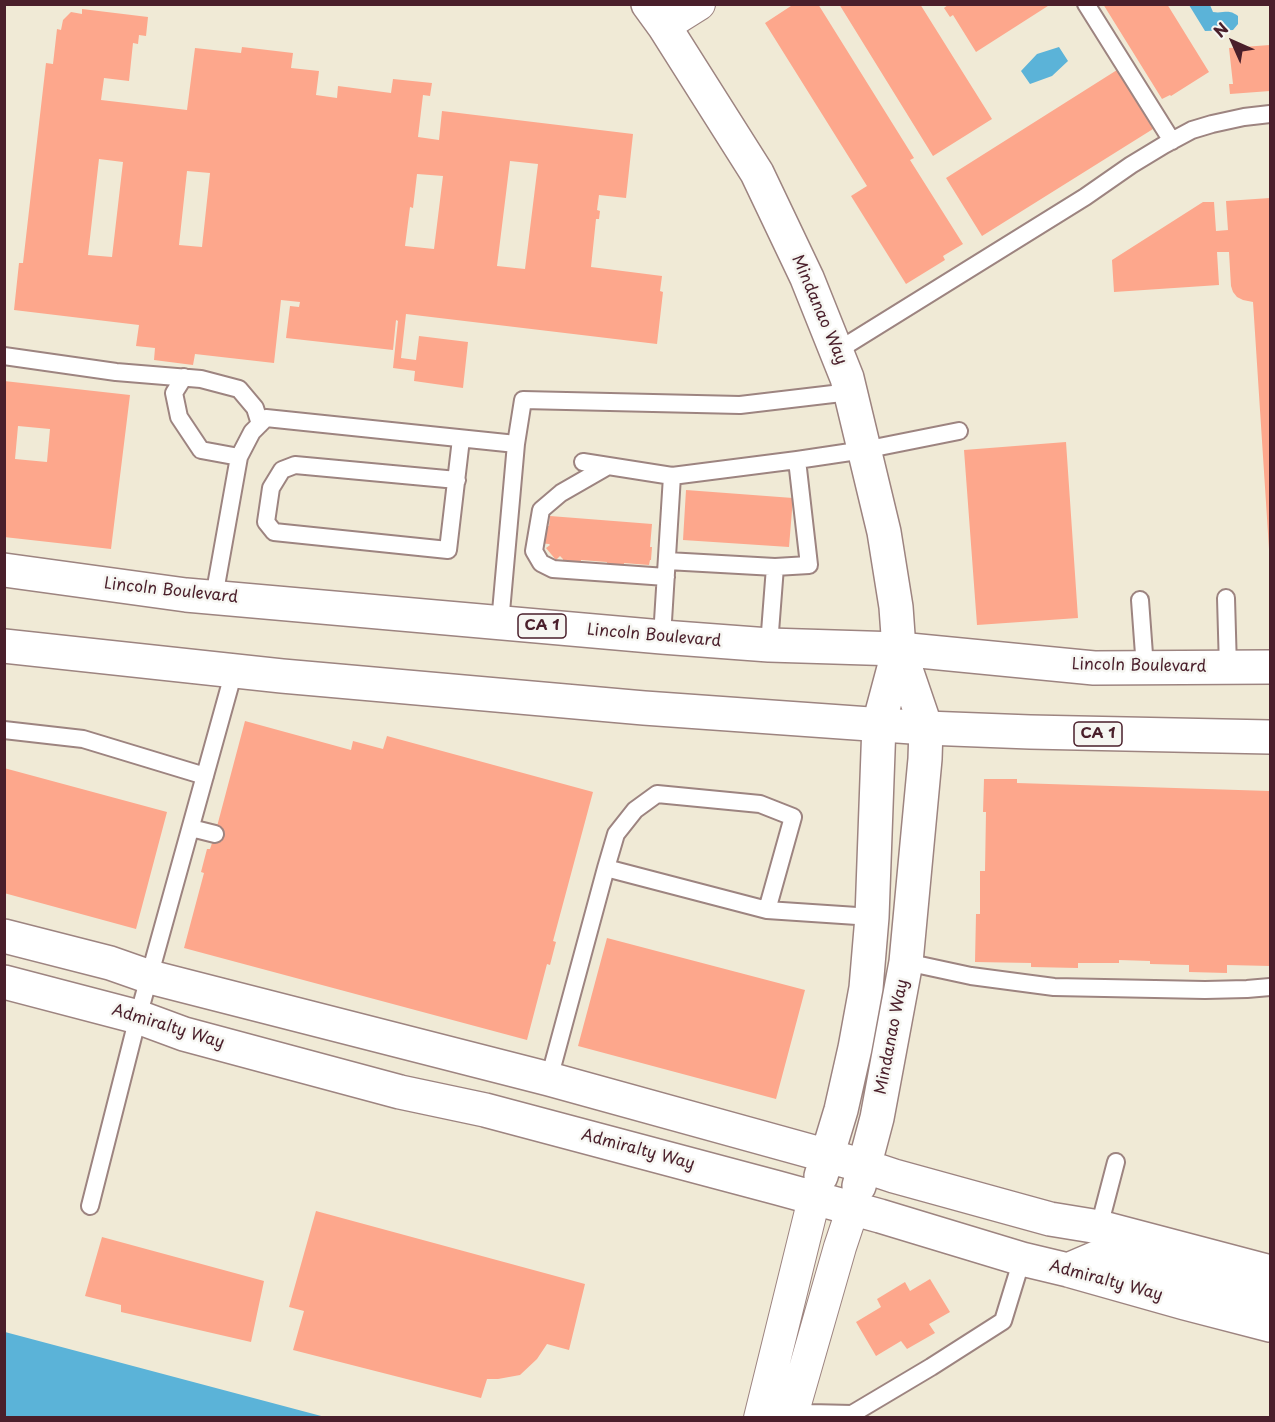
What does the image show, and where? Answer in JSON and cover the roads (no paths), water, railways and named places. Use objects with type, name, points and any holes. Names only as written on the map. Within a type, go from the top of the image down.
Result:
[{"type":"main road","name":"Mindanao Way","points":[[656,15],[757,173],[807,278],[837,351],[847,378],[884,532],[896,608],[899,649],[926,728],[906,962],[877,1118],[853,1208]]},
{"type":"main road","name":"Lincoln Boulevard","points":[[4,570],[186,595],[662,637],[769,645],[899,649],[1094,668],[1270,667]]},
{"type":"main road","name":"CA 1","points":[[4,646],[234,671],[633,707],[926,728],[1270,737]]},
{"type":"main road","name":"Mindanao Way","points":[[814,1199],[841,1110],[866,988],[872,917],[879,724],[899,649]]},
{"type":"main road","points":[[4,936],[549,1079],[828,1155],[894,1176],[1050,1219],[1099,1227],[1270,1272]]},
{"type":"main road","name":"Admiralty Way","points":[[4,982],[138,1017],[184,1034],[400,1092],[485,1110],[853,1208],[1022,1259],[1270,1325]]},
{"type":"main road","points":[[1068,1270],[1096,1258],[1113,1255],[1270,1296]]},
{"type":"street","points":[[656,15],[699,4]]},
{"type":"street","name":"Mindanao Way","points":[[760,1418],[814,1199]]},
{"type":"street","name":"Mindanao Way","points":[[793,1413],[853,1208]]},
{"type":"lane","points":[[1086,4],[1172,141]]},
{"type":"lane","points":[[837,351],[1085,197],[1131,165],[1192,130],[1244,117],[1270,114]]},
{"type":"lane","points":[[4,356],[116,372],[201,379],[239,389],[255,408],[256,428]]},
{"type":"lane","points":[[184,377],[174,393],[179,417],[201,450],[239,457]]},
{"type":"lane","points":[[500,623],[516,444],[523,400],[740,405],[850,392]]},
{"type":"lane","points":[[214,597],[239,457],[256,428],[266,417],[516,444]]},
{"type":"lane","points":[[583,462],[672,476],[864,450],[959,431]]},
{"type":"lane","points":[[457,480],[295,465],[282,470],[271,488],[266,522],[274,532],[448,550],[457,480],[461,439]]},
{"type":"lane","points":[[608,466],[561,493],[541,510],[534,551],[541,563],[553,568],[666,569],[809,565],[797,460]]},
{"type":"lane","points":[[662,637],[672,476]]},
{"type":"lane","points":[[769,645],[775,567]]},
{"type":"lane","points":[[1226,598],[1228,668]]},
{"type":"lane","points":[[1140,600],[1145,668]]},
{"type":"lane","points":[[90,1206],[138,1017],[234,671]]},
{"type":"lane","points":[[4,730],[83,739],[206,776]]},
{"type":"lane","points":[[549,1079],[616,834],[635,810],[657,794],[760,804],[793,817],[767,910]]},
{"type":"lane","points":[[191,828],[215,834]]},
{"type":"lane","points":[[606,868],[767,910],[872,917]]},
{"type":"lane","points":[[906,962],[971,976],[1054,987],[1205,990],[1270,987]]},
{"type":"lane","points":[[1099,1227],[1116,1161]]},
{"type":"lane","points":[[793,1413],[852,1414],[1004,1321],[1022,1259]]},
{"type":"water","points":[[1189,5],[1210,5],[1213,12],[1231,12],[1238,16],[1238,24],[1233,30],[1205,31]]},
{"type":"water","points":[[1059,47],[1068,61],[1052,76],[1030,84],[1021,71],[1037,54]]},
{"type":"water","points":[[5,1332],[325,1417],[5,1417]]}]
